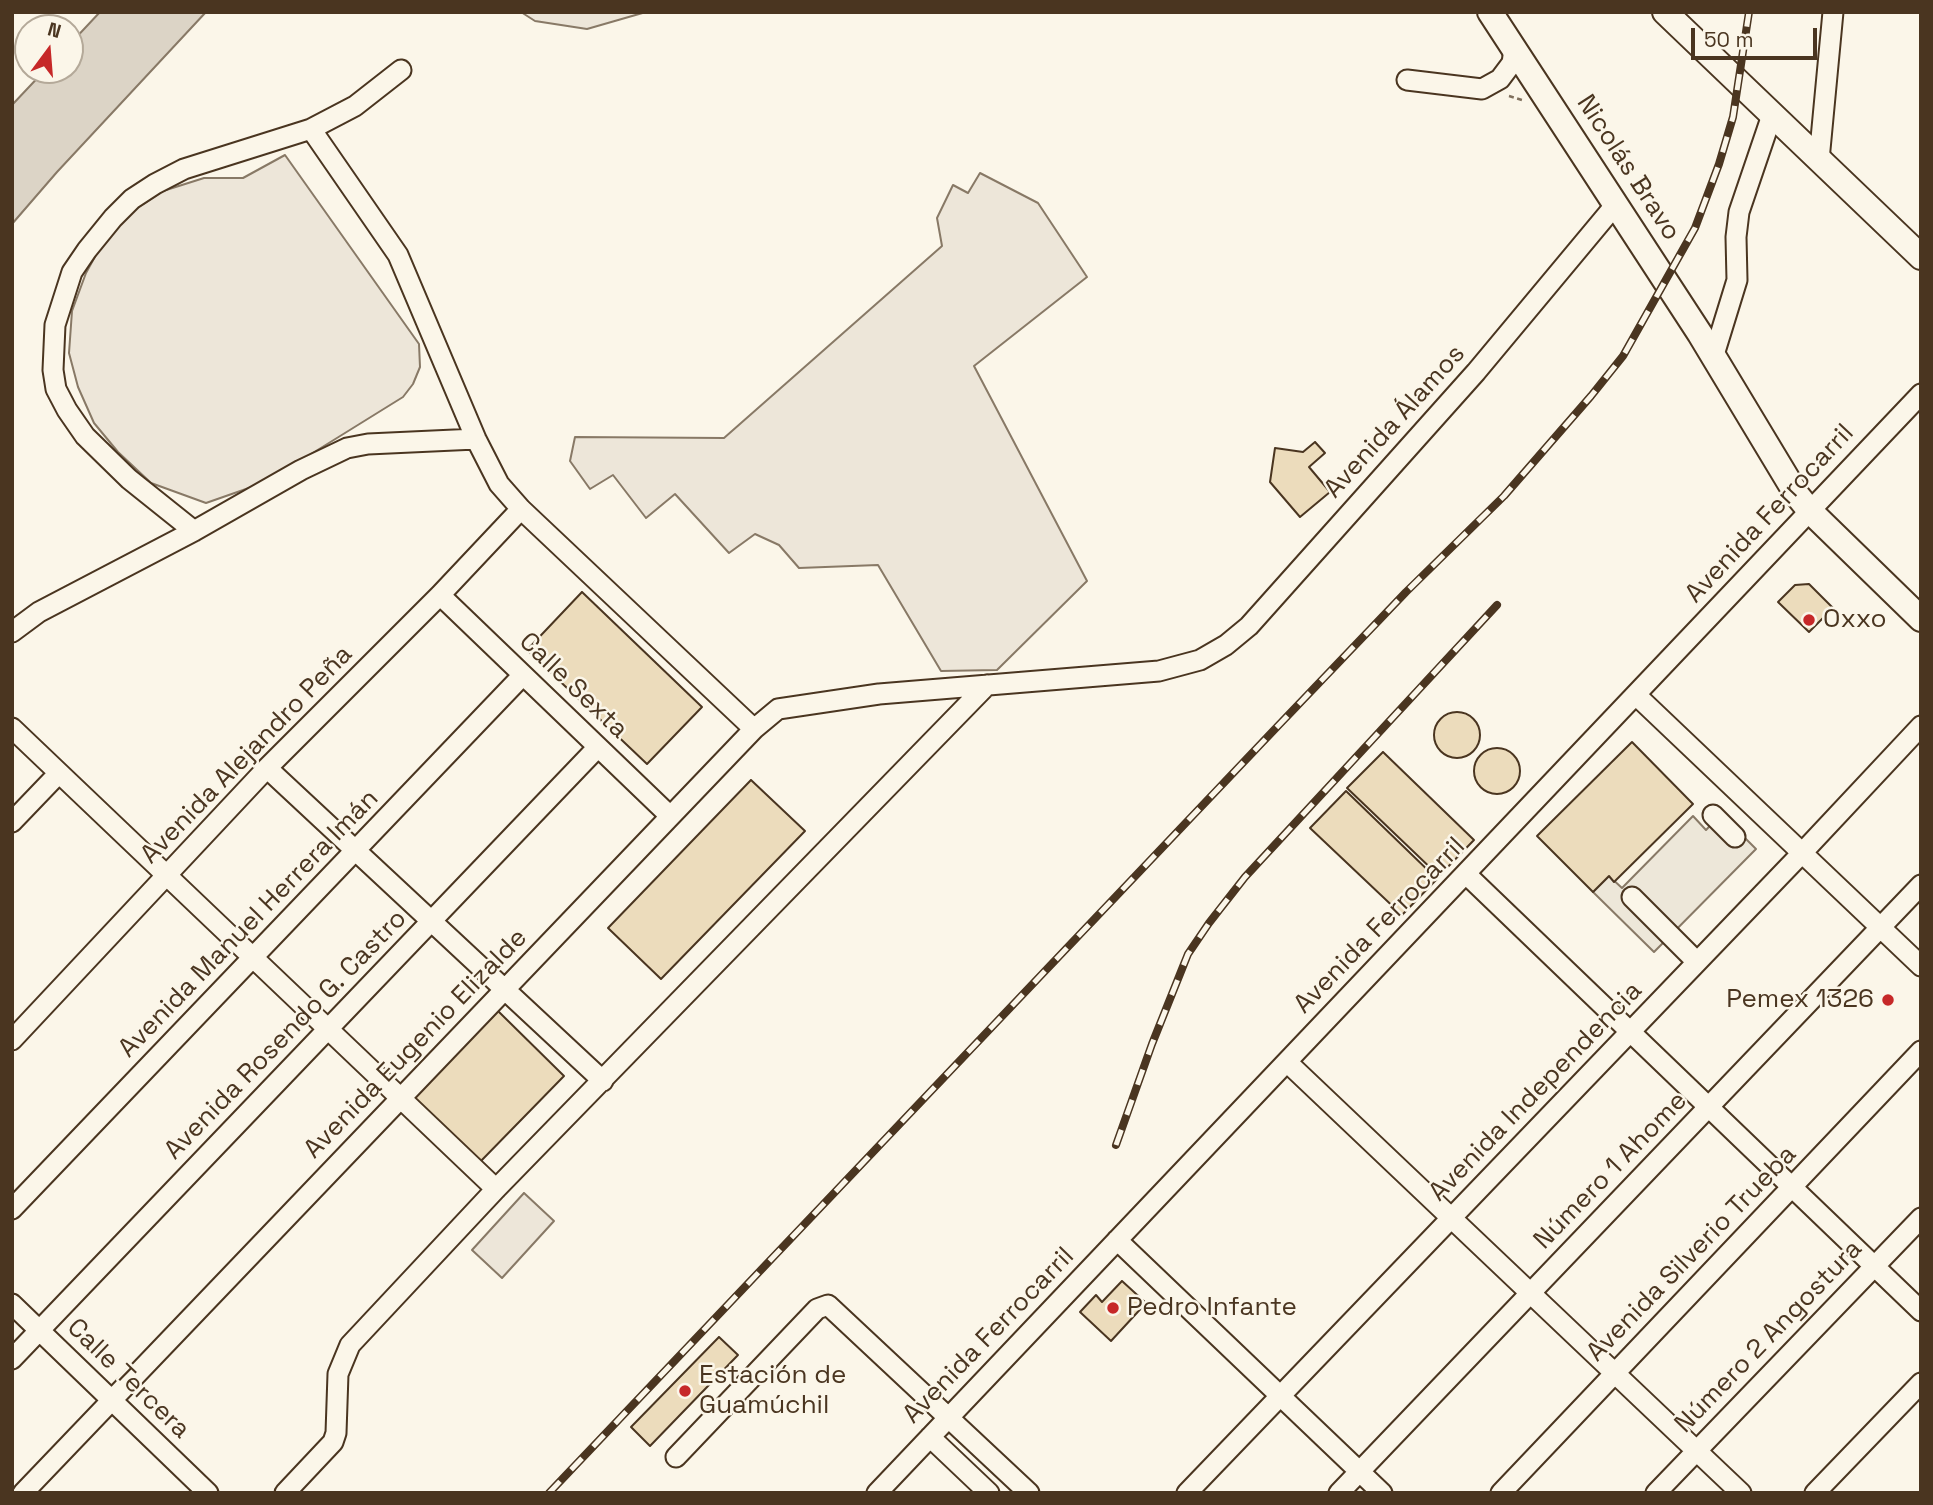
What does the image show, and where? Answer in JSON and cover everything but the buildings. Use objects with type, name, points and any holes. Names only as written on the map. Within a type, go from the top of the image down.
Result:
[{"type":"main road","name":"Nicolás Bravo","points":[[1490,12],[1616,204],[1797,495],[1810,511],[1921,619]]},
{"type":"main road","points":[[1665,12],[1921,257]]},
{"type":"street","points":[[1819,160],[1833,12]]},
{"type":"street","points":[[1407,80],[1482,89],[1500,79],[1512,63],[1514,49]]},
{"type":"street","points":[[194,531],[109,461],[85,436],[56,390],[53,370],[55,325],[72,272],[87,250],[132,199],[155,184],[184,169],[311,129],[355,106],[401,70]]},
{"type":"street","points":[[1713,358],[1737,280],[1736,237],[1739,212],[1772,115]]},
{"type":"street","points":[[311,129],[398,256],[476,439],[499,484],[521,509],[754,729]]},
{"type":"street","name":"Avenida Álamos","points":[[987,685],[1159,671],[1200,660],[1226,645],[1249,626],[1476,372],[1616,204]]},
{"type":"street","name":"Avenida Ferrocarril","points":[[877,1493],[1921,394]]},
{"type":"street","points":[[12,632],[39,612],[347,447],[476,439]]},
{"type":"street","name":"Avenida Alejandro Peña","points":[[12,1040],[267,768],[440,595],[521,509]]},
{"type":"street","name":"Calle Sexta","points":[[440,595],[670,816]]},
{"type":"street","name":"Avenida Manuel Herrera Imán","points":[[12,1209],[523,675]]},
{"type":"street","points":[[285,1493],[333,1442],[336,1433],[338,1374],[350,1345],[496,1189],[987,685]]},
{"type":"street","name":"Avenida Eugenio Elizalde","points":[[23,1493],[754,729],[778,709],[879,694],[987,685]]},
{"type":"street","points":[[1636,695],[1921,966]]},
{"type":"street","name":"Avenida Independencia","points":[[1187,1493],[1921,726]]},
{"type":"street","points":[[12,728],[496,1189]]},
{"type":"street","name":"Avenida Rosendo G. Castro","points":[[12,1359],[598,747]]},
{"type":"street","points":[[267,768],[603,1081]]},
{"type":"street","points":[[12,822],[59,773]]},
{"type":"street","points":[[1713,815],[1735,837]]},
{"type":"street","points":[[1466,874],[1921,1311]]},
{"type":"street","name":"Número 1 Ahome","points":[[1339,1493],[1921,885]]},
{"type":"street","points":[[1632,897],[1697,962]]},
{"type":"street","name":"Avenida Silverio Trueba","points":[[1501,1493],[1921,1051]]},
{"type":"street","points":[[1287,1062],[1741,1493]]},
{"type":"street","name":"Número 2 Angostura","points":[[1656,1493],[1921,1218]]},
{"type":"street","points":[[1117,1240],[1382,1493]]},
{"type":"street","name":"Calle Tercera","points":[[12,1304],[207,1492]]},
{"type":"street","points":[[677,1457],[817,1309],[828,1305],[1029,1493]]},
{"type":"street","points":[[1815,1493],[1921,1383]]},
{"type":"street","points":[[930,1437],[989,1493]]},
{"type":"shaded area","points":[[100,12],[206,12],[12,224],[12,105],[32,84],[84,84],[84,29]]},
{"type":"shaded area","points":[[521,12],[646,12],[587,29],[535,21]]},
{"type":"shaded area","points":[[285,155],[419,344],[420,367],[413,384],[403,397],[266,482],[206,503],[151,483],[118,452],[94,423],[78,387],[69,353],[72,311],[86,273],[103,242],[128,214],[163,191],[204,178],[243,178]]},
{"type":"shaded area","points":[[980,173],[1038,203],[1087,277],[974,366],[1087,581],[997,670],[941,671],[878,565],[799,568],[779,545],[755,534],[729,553],[675,494],[646,518],[613,475],[590,489],[570,461],[575,437],[724,438],[942,246],[937,218],[953,185],[968,193]]},
{"type":"shaded area","points":[[1721,814],[1756,849],[1654,952],[1593,892],[1609,876],[1622,888],[1693,816],[1706,830]]},
{"type":"shaded area","points":[[524,1193],[554,1221],[502,1278],[472,1250]]},
{"type":"railway","points":[[549,1493],[1406,592],[1504,496],[1591,396],[1623,356],[1695,228],[1733,117],[1749,12]]},
{"type":"railway","points":[[1116,1145],[1188,954],[1209,923],[1245,877],[1497,605]]},
{"type":"place","name":"Oxxo","points":[[1809,620]]},
{"type":"place","name":"Pemex 1326","points":[[1888,1000]]},
{"type":"place","name":"Pedro Infante","points":[[1113,1308]]},
{"type":"place","name":"Estación de Guamúchil","points":[[685,1391]]}]
